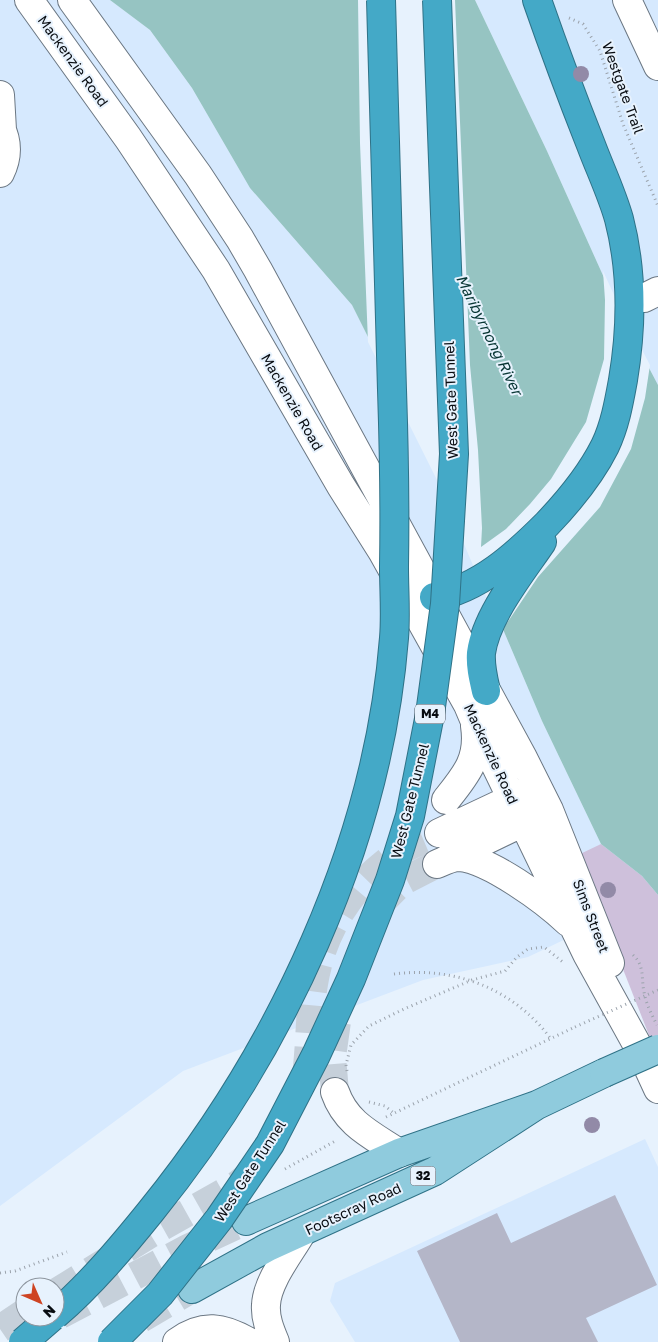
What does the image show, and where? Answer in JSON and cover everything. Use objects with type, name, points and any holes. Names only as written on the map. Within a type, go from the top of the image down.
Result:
[{"type":"highway","points":[[65,1306],[130,1237],[185,1169],[236,1093],[283,1010],[319,930],[348,855],[370,781],[384,714],[394,637],[395,489],[381,0]]},
{"type":"highway","name":"West Gate Tunnel","points":[[112,1342],[160,1294],[219,1219],[270,1144],[316,1055],[351,979],[390,880],[410,816],[430,714],[445,604],[454,454],[437,0]]},
{"type":"highway","points":[[434,597],[454,592],[486,576],[518,551],[551,520],[577,489],[593,468],[606,444],[618,401],[628,350],[630,304],[628,261],[618,218],[537,0]]},
{"type":"highway","points":[[486,691],[481,652],[488,627],[500,605],[577,489]]},
{"type":"highway","points":[[23,1342],[41,1327]]},
{"type":"main road","name":"Footscray Road","points":[[192,1289],[268,1247],[435,1171],[537,1106],[649,1049]]},
{"type":"main road","name":"Footscray Road","points":[[246,1221],[399,1153],[537,1106]]},
{"type":"street","name":"Mackenzie Road","points":[[29,0],[128,138],[216,270],[341,486],[405,591],[468,705],[517,810]]},
{"type":"street","name":"Mackenzie Road","points":[[72,0],[198,175],[240,239],[511,735],[543,798]]},
{"type":"street","points":[[627,0],[658,66]]},
{"type":"street","points":[[0,95],[1,128],[7,150],[0,195]]},
{"type":"street","points":[[405,591],[418,597],[434,597]]},
{"type":"street","points":[[446,800],[468,772],[475,755],[477,740],[474,719]]},
{"type":"street","points":[[439,833],[517,810],[543,798]]},
{"type":"street","name":"Sims Street","points":[[543,798],[603,945],[649,1049],[658,1089]]},
{"type":"street","points":[[517,810],[437,864],[456,857],[487,866],[529,891],[562,916],[576,930]]},
{"type":"street","name":"Sims Street","points":[[517,810],[587,954],[649,1049]]},
{"type":"street","points":[[341,1082],[342,1108],[351,1120],[399,1153]]},
{"type":"street","points":[[275,1342],[266,1315],[268,1291],[302,1232]]},
{"type":"street","points":[[184,1338],[204,1330],[217,1329],[232,1333],[249,1342]]},
{"type":"path","name":"Westgate Trail","points":[[561,15],[583,24],[600,51],[624,124],[658,206]]},
{"type":"path","points":[[341,1082],[351,1045],[369,1026],[472,980],[504,971],[517,957]]},
{"type":"path","points":[[394,974],[410,972],[429,973],[481,984],[521,1006],[551,1039]]},
{"type":"path","points":[[364,1101],[386,1106],[395,1114],[475,1074],[658,990]]},
{"type":"path","points":[[0,1273],[15,1270],[67,1252]]},
{"type":"shaded area","points":[[0,0],[110,0],[150,30],[192,88],[250,188],[352,305],[440,481],[542,721],[601,844],[642,876],[658,895],[528,957],[423,980],[183,1071],[0,1206]]},
{"type":"shaded area","points":[[475,0],[658,0],[658,385],[619,311],[547,151]]},
{"type":"shaded area","points":[[601,844],[642,876],[658,895],[658,1058],[578,855]]},
{"type":"shaded area","points":[[645,1139],[658,1167],[658,1342],[355,1342],[330,1301],[335,1283]]},
{"type":"water","name":"Maribyrnong River","points":[[110,0],[475,0],[547,151],[619,311],[658,385],[658,895],[642,876],[601,844],[542,721],[440,481],[352,305],[250,188],[192,88],[150,30]]},
{"type":"pier","points":[[358,0],[455,0],[470,365],[478,450],[482,528],[481,547],[506,529],[551,479],[586,422],[604,359],[605,300],[603,271],[650,365],[645,398],[631,449],[600,507],[538,577],[501,632],[438,482],[368,342],[360,143]]},
{"type":"building","points":[[615,1195],[657,1285],[586,1318],[598,1342],[460,1342],[417,1251],[497,1213],[511,1243]]},
{"type":"tunnel","points":[[306,1075],[314,984],[318,963],[333,925],[355,892],[384,863],[405,848],[439,833]]},
{"type":"tunnel","points":[[376,908],[402,882],[437,864]]},
{"type":"tunnel","points":[[335,1092],[332,1057],[338,1014]]},
{"type":"tunnel","points":[[65,1287],[160,1228],[238,1184],[250,1174]]},
{"type":"tunnel","points":[[65,1312],[188,1248],[246,1221]]},
{"type":"tunnel","points":[[141,1319],[192,1289]]},
{"type":"tunnel","points":[[0,1329],[15,1319]]}]
